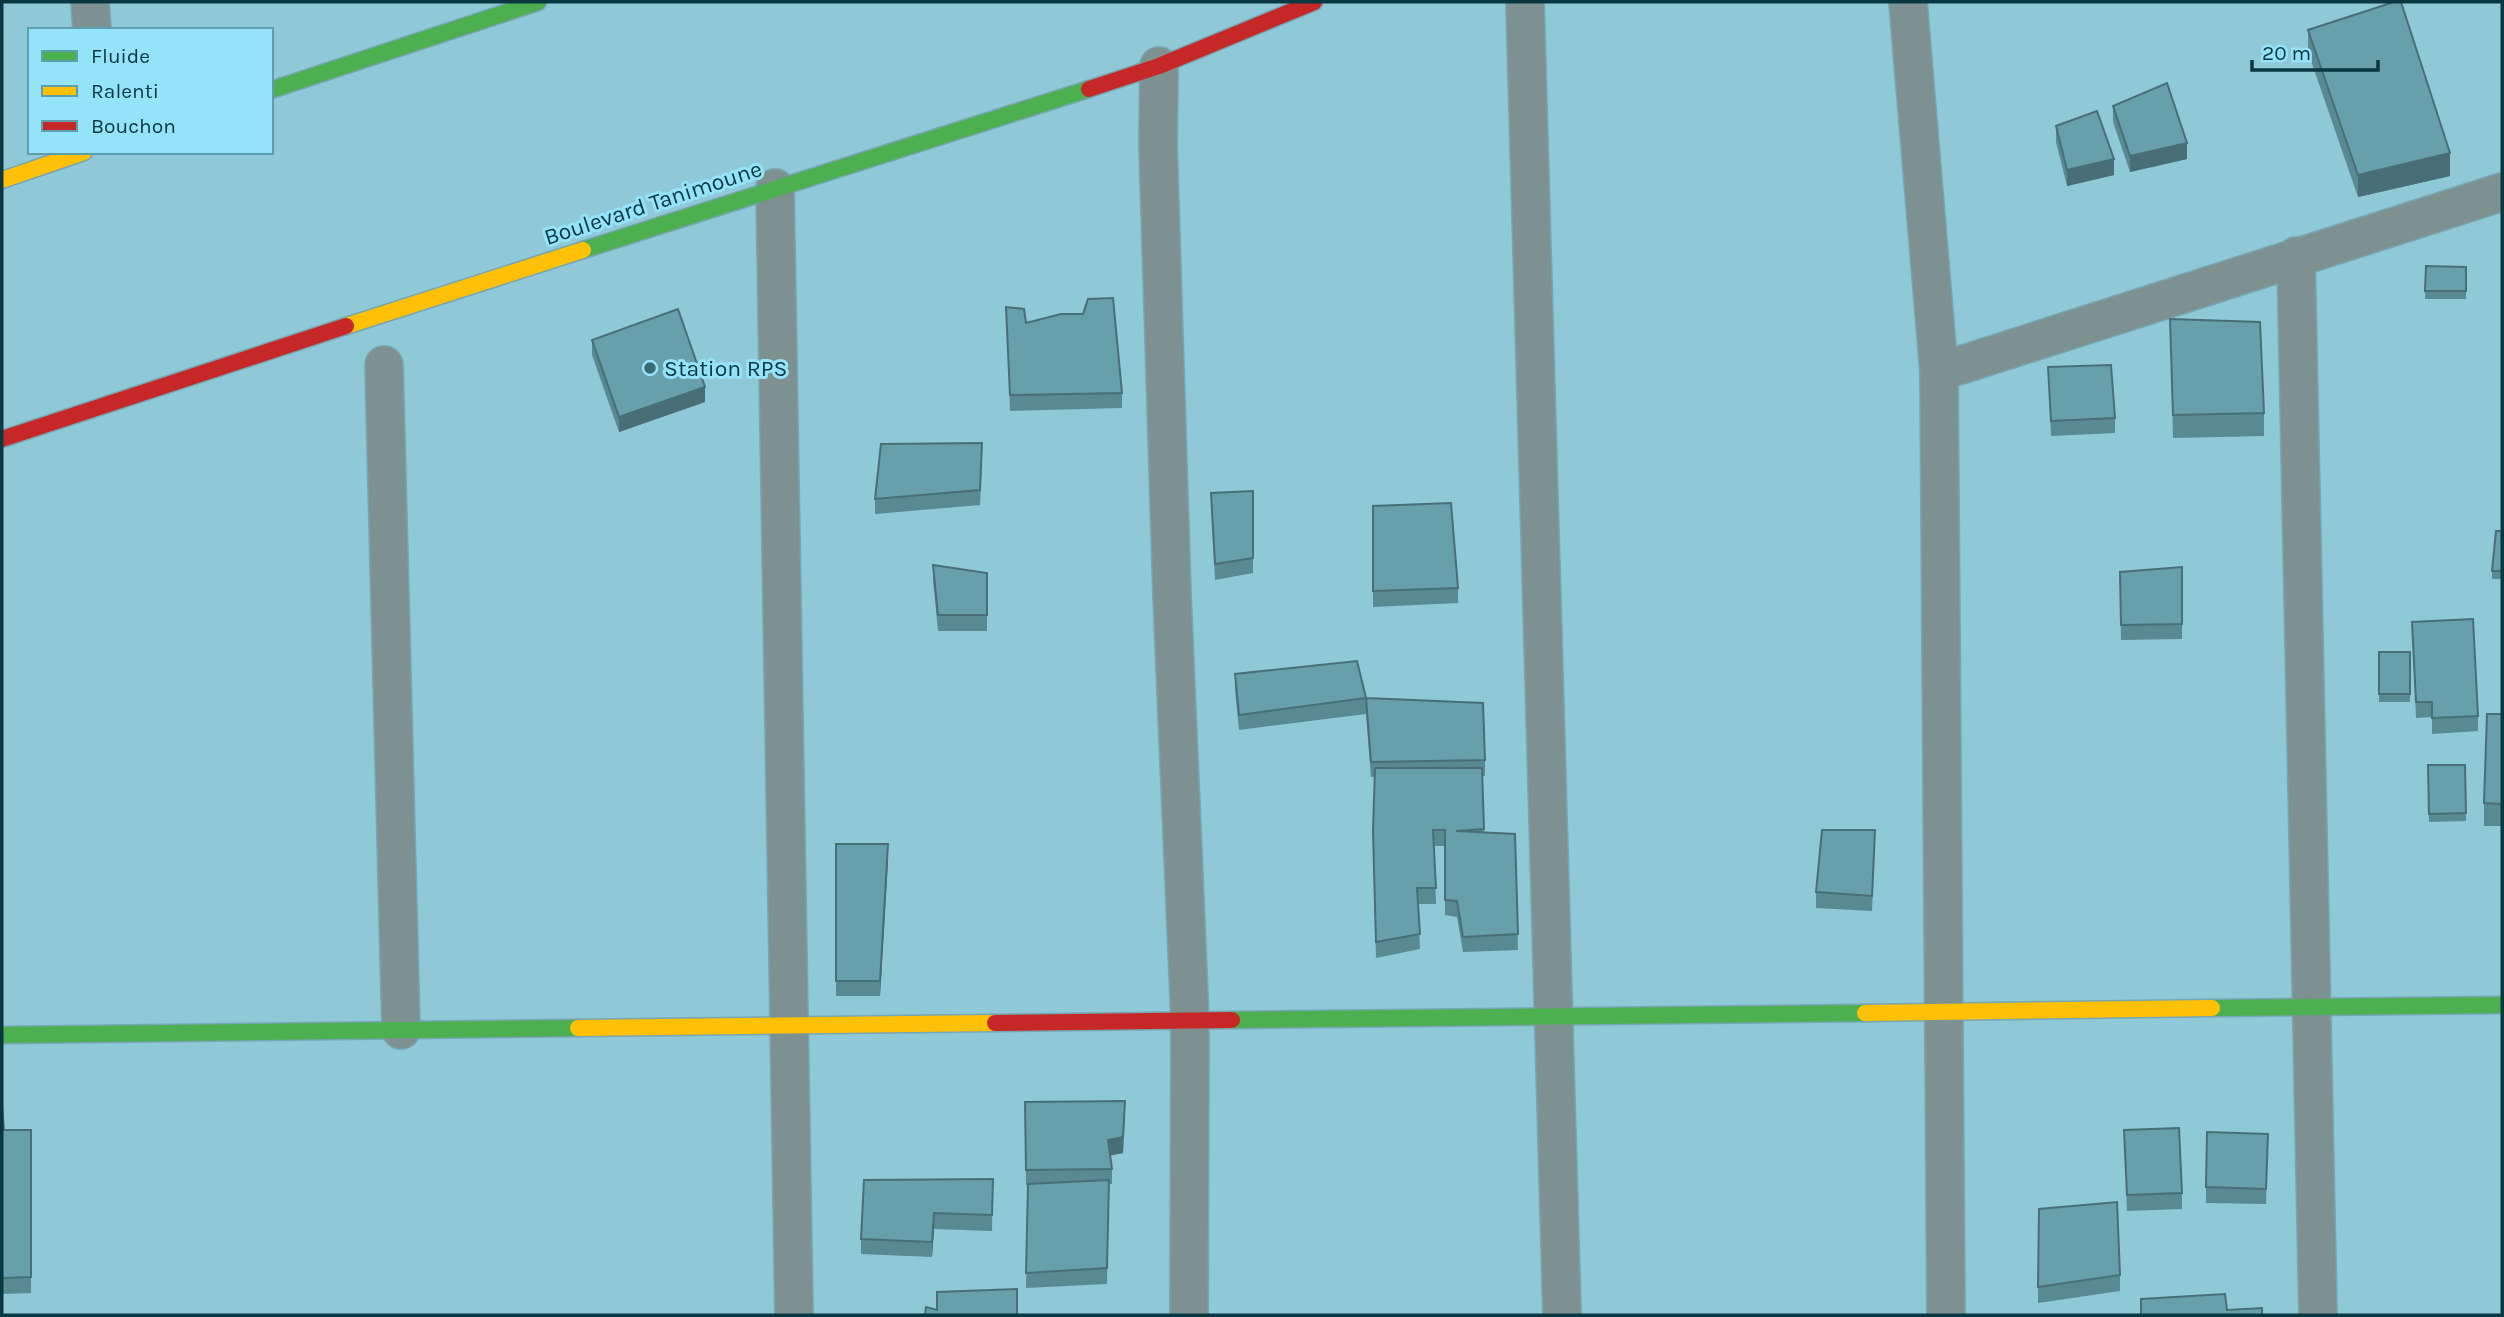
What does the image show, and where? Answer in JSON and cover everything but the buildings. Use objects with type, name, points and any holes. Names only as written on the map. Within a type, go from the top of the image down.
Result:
[{"type":"street","points":[[90,2],[92,28]]},
{"type":"street","points":[[273,89],[538,2]]},
{"type":"street","name":"Boulevard Tanimoune","points":[[2,439],[246,358],[1158,66],[1314,2]]},
{"type":"street","points":[[1525,2],[1562,1315]]},
{"type":"street","points":[[1908,2],[1938,372],[1946,1315]]},
{"type":"street","points":[[1158,66],[1158,157],[1172,581],[1190,1021],[1188,1315]]},
{"type":"street","points":[[2,180],[78,154]]},
{"type":"street","points":[[775,188],[794,1315]]},
{"type":"street","points":[[1938,372],[2502,192]]},
{"type":"street","points":[[2296,256],[2318,1315]]},
{"type":"street","points":[[384,365],[401,1030]]},
{"type":"street","points":[[2,1035],[2502,1005]]},
{"type":"traffic: fast","points":[[273,89],[538,2]]},
{"type":"traffic: fast","points":[[583,250],[1089,89]]},
{"type":"traffic: fast","points":[[2212,1008],[2502,1005]]},
{"type":"traffic: fast","points":[[1232,1020],[1865,1013]]},
{"type":"traffic: fast","points":[[2,1035],[578,1028]]},
{"type":"traffic: slow","points":[[2,180],[78,154]]},
{"type":"traffic: slow","points":[[346,326],[583,250]]},
{"type":"traffic: slow","points":[[1865,1013],[2212,1008]]},
{"type":"traffic: slow","points":[[578,1028],[995,1023]]},
{"type":"traffic: jam","points":[[1089,89],[1159,66],[1314,2]]},
{"type":"traffic: jam","points":[[2,439],[346,326]]},
{"type":"traffic: jam","points":[[995,1023],[1232,1020]]},
{"type":"place","name":"Station RPS","points":[[650,368]]}]
